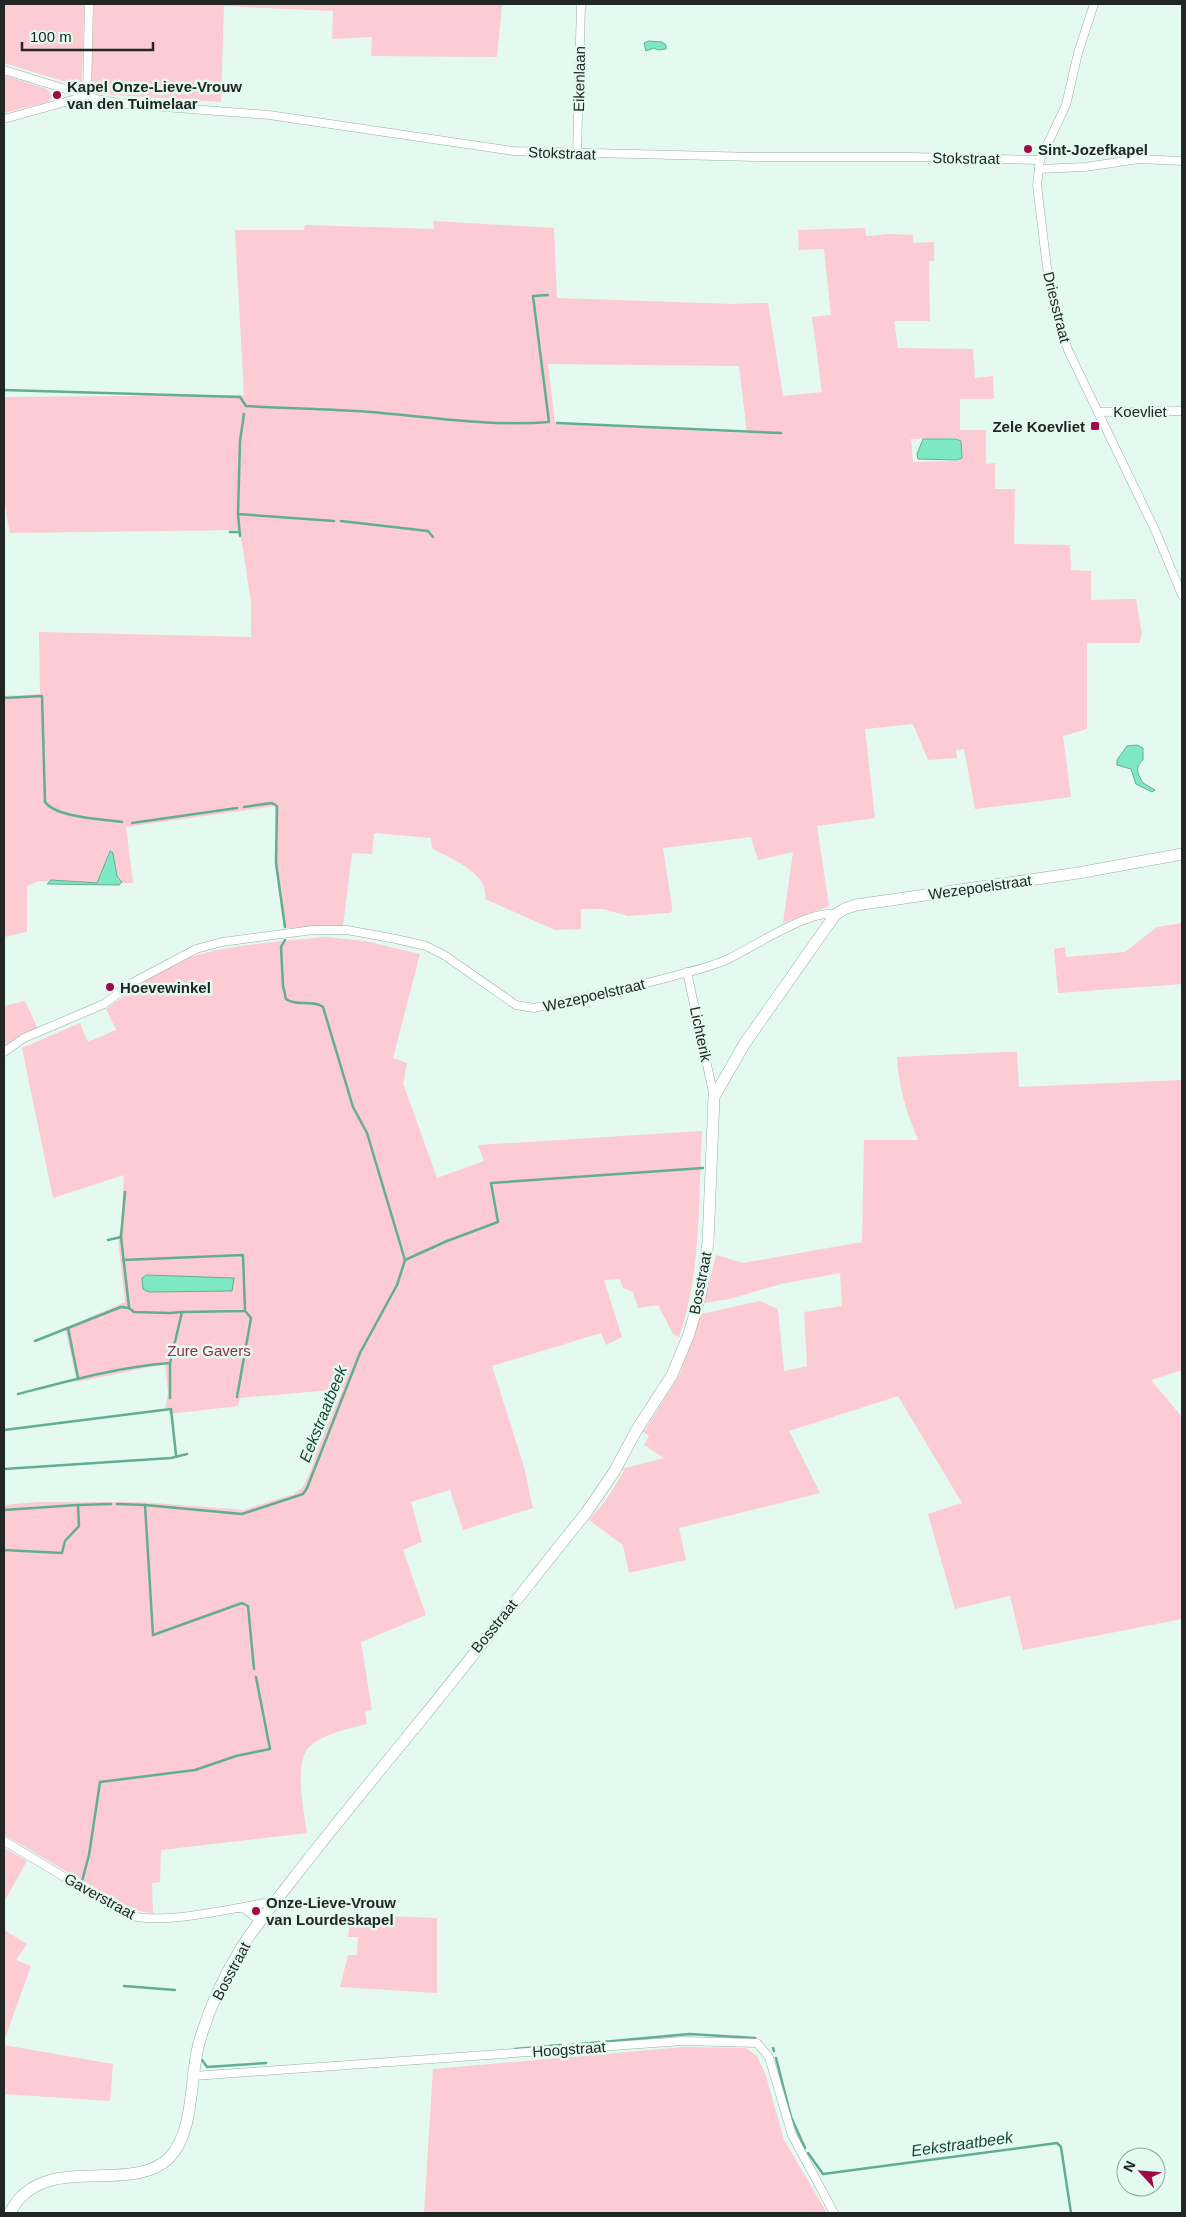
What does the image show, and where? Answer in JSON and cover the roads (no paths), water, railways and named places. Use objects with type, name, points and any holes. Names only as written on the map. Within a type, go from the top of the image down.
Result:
[{"type":"street","points":[[4,119],[87,96],[89,4]]},
{"type":"street","name":"Eikenlaan","points":[[578,154],[581,4]]},
{"type":"street","name":"Driesstraat","points":[[1094,4],[1078,53],[1066,105],[1040,160],[1037,185],[1038,203],[1047,268],[1057,316],[1068,350],[1155,530],[1182,595]]},
{"type":"street","name":"Stokstraat","points":[[4,70],[87,96],[125,104],[268,115],[513,151],[578,154],[1040,160]]},
{"type":"street","points":[[1040,168],[1085,167],[1139,159],[1182,161]]},
{"type":"street","name":"Koevliet","points":[[1098,412],[1182,411]]},
{"type":"street","name":"Wezepoelstraat","points":[[4,1052],[24,1038],[104,1004],[132,983],[196,949],[222,942],[313,930],[347,930],[396,938],[426,946],[444,956],[516,1005],[534,1008],[687,972],[730,958],[785,929],[815,916],[835,915],[844,909],[856,905],[1078,873],[1182,854]]},
{"type":"street","name":"Bosstraat","points":[[10,2213],[21,2198],[44,2182],[59,2178],[144,2172],[157,2167],[171,2157],[180,2139],[194,2076],[197,2049],[221,1985],[240,1950],[260,1921],[586,1512],[614,1472],[636,1431],[672,1375],[701,1293],[708,1242],[714,1097],[745,1043],[835,915]]},
{"type":"street","name":"Lichterik","points":[[687,972],[714,1097]]},
{"type":"street","name":"Gaverstraat","points":[[4,1842],[128,1915],[140,1919],[157,1919],[276,1901]]},
{"type":"street","points":[[235,1908],[245,1909],[260,1921]]},
{"type":"street","name":"Hoogstraat","points":[[194,2076],[683,2041],[757,2044],[768,2058],[792,2135],[834,2213]]},
{"type":"waterway","points":[[4,390],[240,397],[246,406],[356,411],[476,422],[549,422],[533,296],[548,295]]},
{"type":"waterway","points":[[244,414],[240,441],[238,514],[334,521]]},
{"type":"waterway","points":[[557,423],[781,433]]},
{"type":"waterway","points":[[238,514],[240,536]]},
{"type":"waterway","points":[[341,521],[428,531],[433,537]]},
{"type":"waterway","points":[[230,532],[239,532]]},
{"type":"waterway","name":"Eekstraatbeek","points":[[4,698],[42,696],[45,802],[51,807],[69,815],[122,822]]},
{"type":"waterway","name":"Eekstraatbeek","points":[[244,807],[272,803],[277,806],[276,863],[285,927]]},
{"type":"waterway","name":"Eekstraatbeek","points":[[132,823],[237,808]]},
{"type":"waterway","name":"Eekstraatbeek","points":[[254,1669],[248,1606],[242,1603],[153,1635],[145,1505],[242,1514],[303,1494],[360,1353],[397,1285],[405,1260],[367,1133],[353,1107],[323,1007],[286,999],[283,986],[281,947],[285,940]]},
{"type":"waterway","points":[[405,1260],[447,1241],[498,1222],[491,1183],[703,1168]]},
{"type":"waterway","points":[[125,1192],[121,1237],[129,1307]]},
{"type":"waterway","points":[[108,1240],[121,1237]]},
{"type":"waterway","points":[[35,1341],[121,1307],[129,1308],[134,1312],[245,1311],[243,1255],[123,1260]]},
{"type":"waterway","points":[[170,1398],[170,1363],[182,1312]]},
{"type":"waterway","points":[[237,1397],[251,1318],[246,1312]]},
{"type":"waterway","points":[[68,1328],[78,1378]]},
{"type":"waterway","points":[[18,1394],[112,1371],[170,1363]]},
{"type":"waterway","points":[[4,1430],[171,1409],[176,1455]]},
{"type":"waterway","points":[[4,1469],[171,1458],[187,1454]]},
{"type":"waterway","points":[[4,1550],[62,1553],[65,1541],[79,1526],[78,1505],[111,1504]]},
{"type":"waterway","points":[[117,1504],[145,1505]]},
{"type":"waterway","points":[[4,1510],[77,1505]]},
{"type":"waterway","name":"Eekstraatbeek","points":[[82,1881],[89,1855],[100,1782],[195,1770],[236,1756],[270,1749],[256,1677]]},
{"type":"waterway","name":"Eekstraatbeek","points":[[124,1986],[175,1990]]},
{"type":"waterway","name":"Eekstraatbeek","points":[[570,2045],[689,2034],[755,2038]]},
{"type":"waterway","name":"Eekstraatbeek","points":[[515,2049],[561,2045]]},
{"type":"waterway","name":"Eekstraatbeek","points":[[776,2058],[791,2117],[805,2148]]},
{"type":"waterway","name":"Eekstraatbeek","points":[[202,2060],[207,2067],[266,2063]]},
{"type":"waterway","name":"Eekstraatbeek","points":[[808,2153],[823,2174],[1057,2143],[1061,2147],[1071,2213]]},
{"type":"place","name":"Kapel Onze-Lieve-Vrouw van den Tuimelaar","points":[[57,95]]},
{"type":"place","name":"Sint-Jozefkapel","points":[[1028,149]]},
{"type":"place","name":"Zele Koevliet","points":[[1095,426]]},
{"type":"place","name":"Hoevewinkel","points":[[110,987]]},
{"type":"place","name":"Onze-Lieve-Vrouw van Lourdeskapel","points":[[256,1911]]},
{"type":"park label","name":"Zure Gavers","points":[[209,1350]]}]
